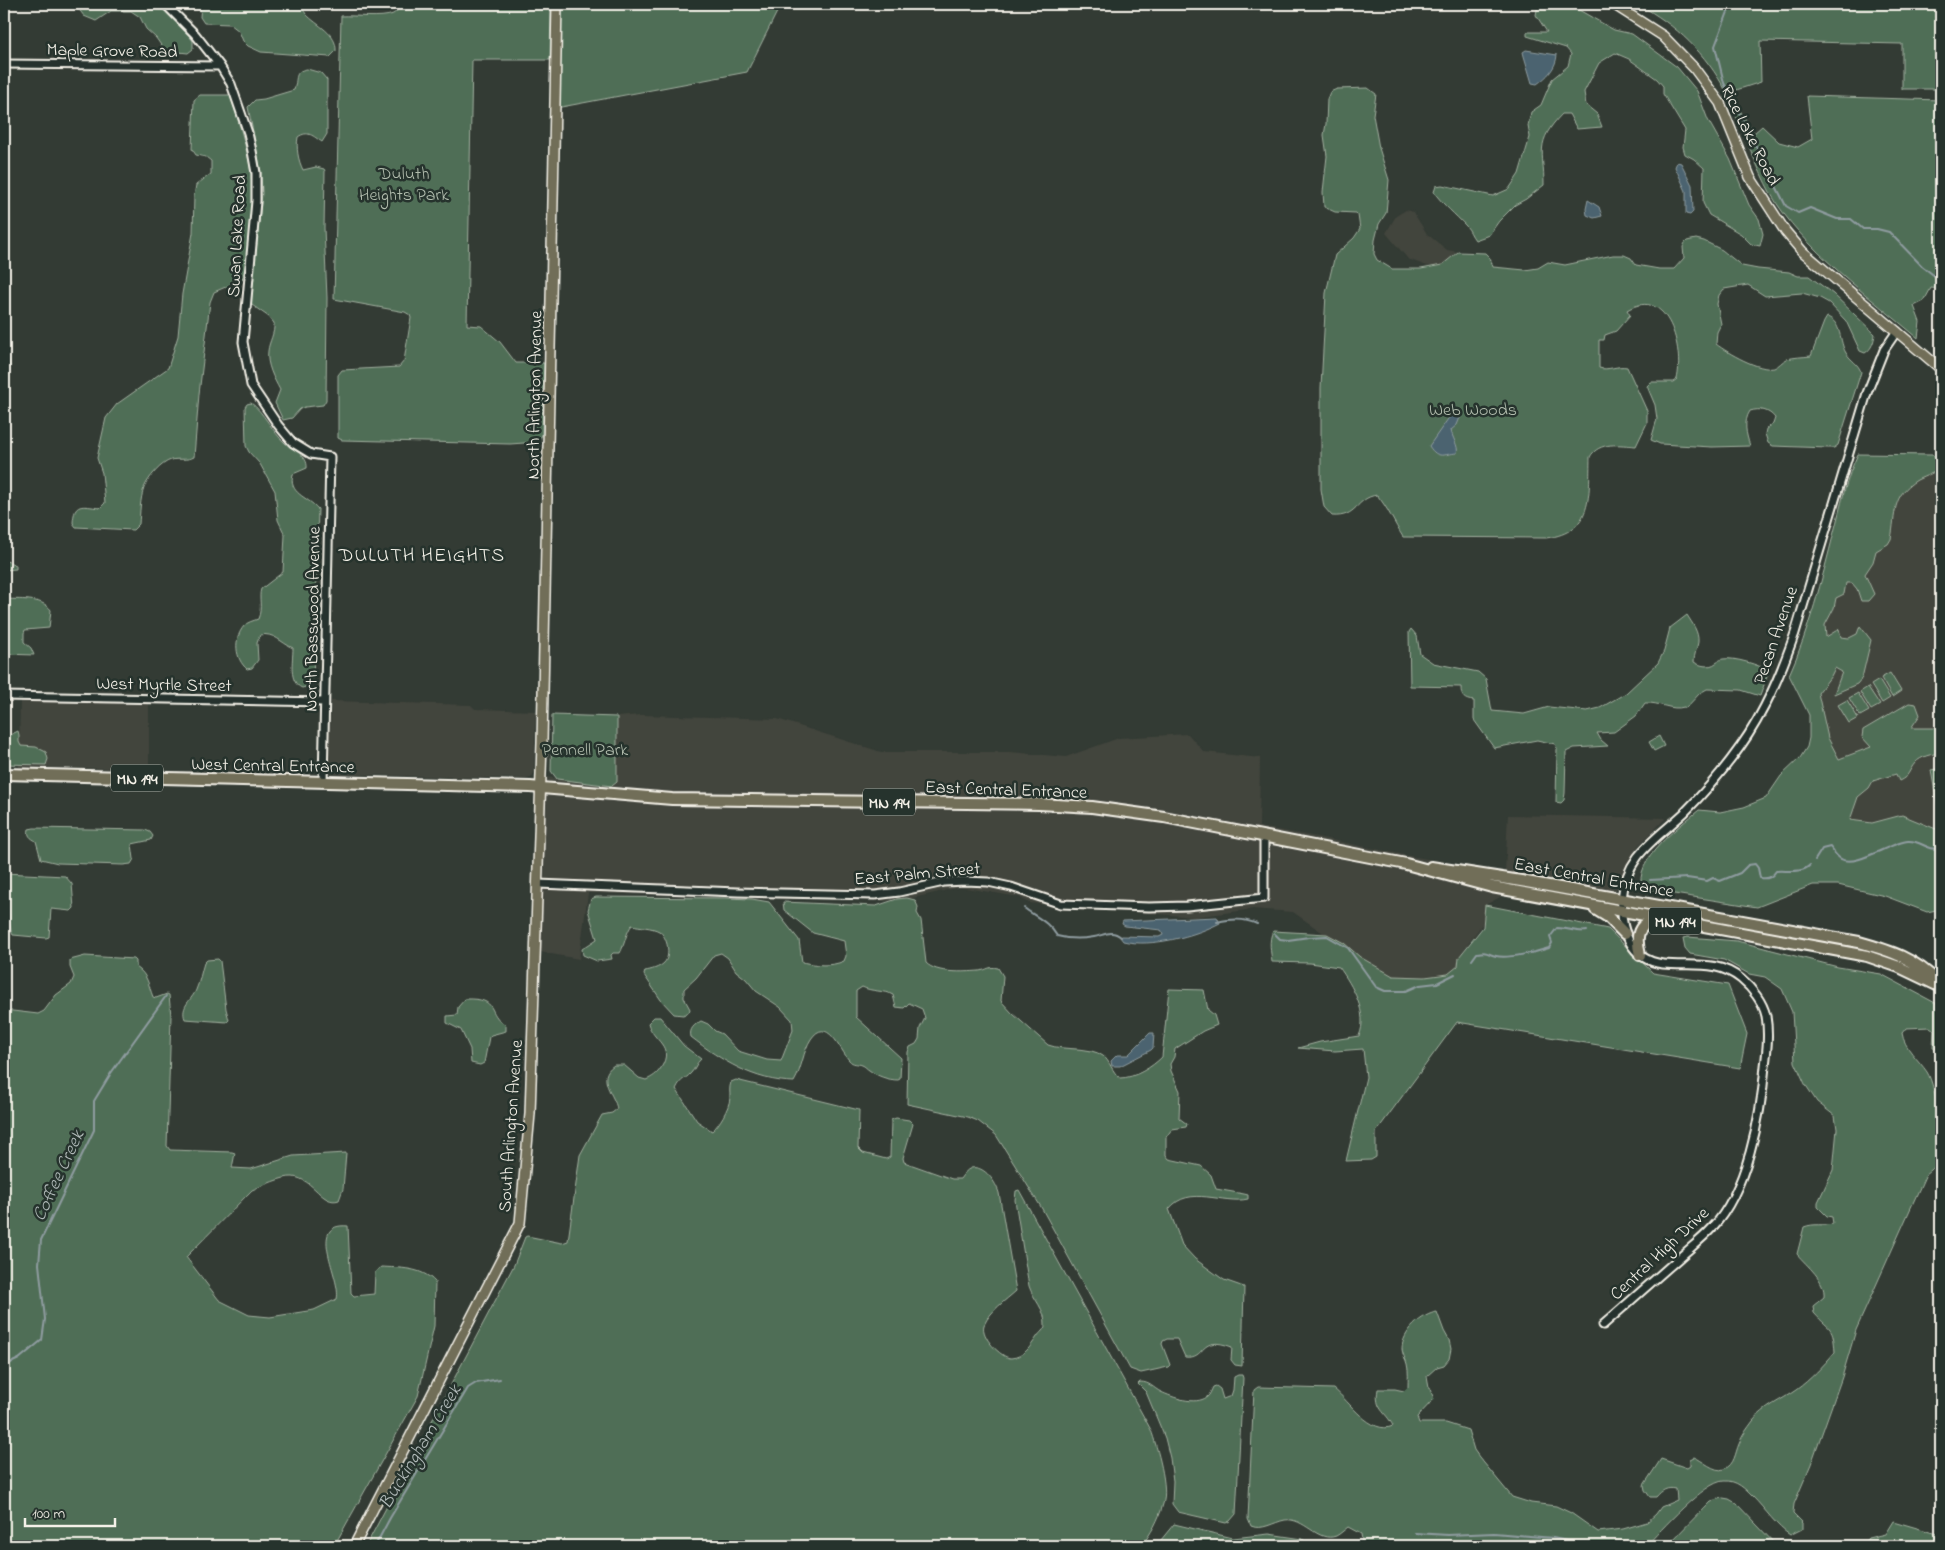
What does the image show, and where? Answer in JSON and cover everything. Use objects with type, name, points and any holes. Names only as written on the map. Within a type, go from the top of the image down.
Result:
[{"type":"highway","name":"West Central Entrance","points":[[4,774],[540,788]]},
{"type":"highway","name":"East Central Entrance","points":[[540,788],[665,799],[1061,805],[1136,813],[1406,864],[1480,885],[1867,956],[1899,967],[1941,986]]},
{"type":"highway","name":"East Central Entrance","points":[[1406,864],[1448,868],[1872,946],[1918,964],[1941,986]]},
{"type":"highway","points":[[1588,905],[1608,917],[1625,934]]},
{"type":"highway","points":[[1640,955],[1637,940],[1640,930],[1647,923],[1660,918]]},
{"type":"main road","name":"North Arlington Avenue","points":[[540,788],[557,4]]},
{"type":"main road","name":"Rice Lake Road","points":[[1613,4],[1663,36],[1694,68],[1720,103],[1750,176],[1785,231],[1802,251],[1941,369]]},
{"type":"main road","name":"South Arlington Avenue","points":[[354,1546],[520,1223],[530,1114],[540,788]]},
{"type":"street","name":"Swan Lake Road","points":[[166,4],[195,34],[220,66],[236,95],[248,133],[256,173],[256,201],[244,342],[251,385],[294,443],[311,454],[330,457]]},
{"type":"street","name":"Maple Grove Road","points":[[4,64],[220,66]]},
{"type":"street","name":"Pecan Avenue","points":[[1622,912],[1622,899],[1626,878],[1632,862],[1646,846],[1683,814],[1717,777],[1740,748],[1773,690],[1795,633],[1872,378],[1884,350],[1897,332]]},
{"type":"street","name":"North Basswood Avenue","points":[[323,782],[330,457]]},
{"type":"street","name":"West Myrtle Street","points":[[4,696],[324,702]]},
{"type":"street","name":"East Palm Street","points":[[538,884],[874,895],[899,892],[944,882],[981,881],[1012,887],[1061,904],[1140,907],[1187,906],[1264,898],[1264,836]]},
{"type":"street","points":[[1622,912],[1625,934],[1629,943],[1640,955]]},
{"type":"street","name":"Central High Drive","points":[[1603,1325],[1713,1228],[1728,1208],[1747,1164],[1763,1093],[1768,1037],[1766,1015],[1759,1000],[1748,985],[1722,968],[1706,964],[1659,964],[1640,955]]},
{"type":"shaded area","points":[[1406,210],[1413,212],[1427,234],[1447,250],[1458,252],[1442,265],[1436,267],[1427,266],[1408,259],[1386,233],[1396,216]]},
{"type":"shaded area","points":[[1941,457],[1941,896],[1920,891],[1763,809],[1805,756],[1809,738],[1809,715],[1789,675],[1799,654],[1821,582],[1846,485],[1857,459]]},
{"type":"shaded area","points":[[20,699],[149,702],[149,769],[19,768]]},
{"type":"shaded area","points":[[331,701],[471,705],[475,709],[536,711],[534,773],[531,778],[526,779],[333,774],[330,770],[329,761]]},
{"type":"shaded area","points":[[641,715],[777,719],[881,752],[1009,752],[1066,757],[1119,738],[1188,734],[1204,752],[1260,758],[1259,827],[1505,873],[1508,815],[1666,818],[1638,846],[1615,893],[1535,879],[1485,905],[1483,923],[1459,957],[1455,985],[1393,982],[1293,912],[1253,909],[1195,917],[1029,903],[1019,897],[960,887],[900,901],[588,893],[579,959],[540,952],[546,777],[612,786],[617,783],[617,717]]},
{"type":"green space","points":[[75,4],[158,4],[190,37],[193,41],[193,49],[188,53],[169,51],[163,48],[146,29],[140,17],[131,11],[111,11],[96,21],[84,16]]},
{"type":"green space","points":[[201,4],[299,4],[310,18],[330,35],[336,51],[330,57],[261,52],[248,46],[243,41],[239,31],[230,24],[204,23],[200,17]]},
{"type":"green space","name":"Duluth Heights Park","points":[[400,4],[551,4],[550,60],[472,60],[467,325],[481,326],[500,342],[516,363],[544,363],[542,435],[538,442],[510,444],[342,440],[338,438],[338,375],[342,370],[399,367],[404,361],[411,318],[405,312],[334,299],[341,16],[375,17],[393,14]]},
{"type":"green space","points":[[561,4],[781,4],[747,72],[556,108]]},
{"type":"green space","points":[[1538,4],[1553,4],[1579,10],[1614,30],[1632,34],[1677,67],[1697,91],[1708,120],[1730,159],[1749,205],[1759,219],[1763,234],[1760,246],[1751,244],[1741,234],[1709,215],[1703,203],[1704,168],[1685,154],[1683,147],[1685,130],[1663,94],[1663,86],[1657,79],[1629,59],[1615,53],[1599,63],[1584,92],[1586,105],[1597,114],[1602,127],[1577,129],[1569,114],[1562,114],[1547,133],[1544,141],[1542,156],[1544,185],[1515,205],[1499,221],[1489,235],[1475,240],[1467,228],[1434,192],[1436,186],[1442,185],[1493,196],[1509,189],[1519,174],[1530,137],[1528,126],[1531,112],[1541,105],[1552,79],[1568,66],[1571,54],[1566,48],[1527,36],[1527,32],[1547,32],[1536,15]]},
{"type":"green space","points":[[1638,4],[1941,4],[1941,89],[1902,89],[1902,44],[1760,41],[1761,82],[1727,93],[1709,65],[1689,41],[1665,21]]},
{"type":"green space","points":[[307,69],[321,73],[327,80],[327,134],[322,142],[308,134],[302,135],[298,137],[297,145],[303,170],[316,167],[325,171],[326,400],[323,405],[305,407],[300,409],[292,418],[283,420],[275,403],[280,390],[268,361],[274,323],[252,305],[251,300],[262,193],[261,172],[248,107],[255,100],[294,90],[298,74]]},
{"type":"green space","name":"Web Woods","points":[[1368,88],[1376,94],[1373,115],[1379,148],[1389,180],[1386,213],[1379,224],[1375,240],[1374,254],[1377,260],[1392,269],[1421,269],[1442,265],[1458,252],[1485,253],[1490,258],[1493,267],[1525,270],[1538,268],[1548,262],[1565,265],[1613,255],[1624,255],[1631,258],[1636,265],[1659,269],[1674,269],[1684,258],[1683,247],[1685,243],[1696,239],[1722,250],[1742,266],[1789,272],[1798,276],[1809,276],[1833,294],[1875,334],[1872,345],[1865,353],[1860,351],[1846,321],[1829,303],[1820,298],[1802,293],[1765,296],[1748,285],[1724,289],[1719,295],[1717,304],[1721,324],[1717,332],[1716,344],[1752,364],[1760,367],[1774,368],[1787,359],[1811,356],[1824,322],[1827,317],[1832,320],[1838,328],[1846,353],[1861,372],[1838,445],[1834,448],[1773,446],[1768,443],[1765,434],[1766,429],[1773,424],[1775,418],[1767,411],[1761,410],[1750,411],[1746,419],[1746,433],[1750,446],[1712,447],[1660,444],[1651,440],[1657,419],[1655,405],[1647,386],[1651,382],[1673,382],[1677,379],[1679,367],[1678,352],[1670,324],[1663,313],[1654,306],[1641,305],[1627,310],[1630,315],[1616,331],[1605,335],[1604,340],[1599,340],[1599,368],[1627,367],[1647,411],[1647,423],[1636,446],[1604,446],[1599,448],[1590,457],[1586,510],[1581,520],[1573,528],[1562,534],[1546,538],[1403,537],[1377,495],[1364,500],[1347,514],[1332,516],[1324,507],[1321,489],[1321,388],[1326,293],[1335,255],[1354,238],[1360,229],[1356,213],[1335,212],[1324,207],[1323,192],[1327,156],[1324,135],[1327,99],[1330,92],[1337,89]]},
{"type":"green space","points":[[200,95],[230,95],[249,161],[252,205],[248,251],[242,280],[214,292],[210,302],[194,457],[171,460],[159,468],[152,476],[143,492],[139,524],[133,530],[76,527],[73,523],[77,508],[84,506],[100,508],[105,503],[102,473],[97,458],[106,418],[117,404],[168,368],[178,336],[182,294],[193,233],[196,185],[211,174],[211,161],[206,157],[196,155],[192,149],[194,100]]},
{"type":"green space","points":[[1807,96],[1941,100],[1941,289],[1931,288],[1924,301],[1914,306],[1920,322],[1918,338],[1838,271],[1784,214],[1771,194],[1755,162],[1732,107],[1736,104],[1754,133],[1762,126],[1779,142],[1798,147],[1812,139]]},
{"type":"green space","points":[[4,143],[7,152],[4,255]]},
{"type":"green space","points":[[4,335],[10,367],[4,373]]},
{"type":"green space","points":[[251,403],[260,411],[281,439],[303,456],[307,468],[293,474],[293,486],[318,509],[313,681],[309,686],[302,688],[293,676],[293,648],[273,636],[260,635],[257,643],[258,660],[252,668],[247,669],[243,665],[237,649],[240,631],[247,624],[258,619],[261,589],[283,572],[285,535],[278,520],[275,491],[260,464],[246,446],[245,407]]},
{"type":"green space","points":[[1858,454],[1932,455],[1941,460],[1941,467],[1909,486],[1899,499],[1896,506],[1891,539],[1888,544],[1876,551],[1873,562],[1865,574],[1874,594],[1868,601],[1861,601],[1857,589],[1852,583],[1846,583],[1844,594],[1836,598],[1834,608],[1825,625],[1826,637],[1839,629],[1841,637],[1849,638],[1857,634],[1860,626],[1871,640],[1862,678],[1857,684],[1834,694],[1842,672],[1835,668],[1818,693],[1828,738],[1839,759],[1871,747],[1862,737],[1863,730],[1909,703],[1916,704],[1920,715],[1911,728],[1940,728],[1941,753],[1920,759],[1907,775],[1899,781],[1896,774],[1873,781],[1869,788],[1858,797],[1850,820],[1872,823],[1902,815],[1936,829],[1941,828],[1941,905],[1936,910],[1927,912],[1885,896],[1838,885],[1813,885],[1757,907],[1642,889],[1641,878],[1644,866],[1651,855],[1680,825],[1699,810],[1720,812],[1744,807],[1766,798],[1781,776],[1800,758],[1807,747],[1809,715],[1789,675],[1809,623],[1847,482]]},
{"type":"green space","points":[[4,560],[16,565],[16,569],[4,570]]},
{"type":"green space","points":[[4,599],[36,601],[51,610],[49,628],[25,630],[24,642],[31,648],[34,655],[4,654]]},
{"type":"green space","points":[[1687,615],[1695,628],[1698,638],[1694,662],[1708,666],[1714,665],[1721,659],[1734,659],[1769,671],[1760,696],[1741,690],[1707,689],[1700,693],[1686,708],[1645,703],[1636,716],[1614,732],[1597,733],[1608,746],[1574,748],[1566,752],[1565,793],[1564,800],[1561,803],[1556,802],[1557,748],[1555,744],[1537,740],[1494,748],[1474,720],[1474,701],[1464,697],[1461,687],[1410,686],[1409,632],[1411,629],[1417,636],[1420,654],[1433,663],[1478,672],[1486,679],[1492,711],[1524,714],[1549,707],[1587,711],[1600,708],[1626,693],[1658,663],[1664,651],[1670,628]]},
{"type":"green space","points":[[1890,673],[1901,691],[1892,697],[1881,678]]},
{"type":"green space","points":[[1879,680],[1890,698],[1882,703],[1871,685]]},
{"type":"green space","points":[[1868,687],[1880,705],[1871,710],[1860,692]]},
{"type":"green space","points":[[1858,693],[1869,711],[1860,716],[1849,698]]},
{"type":"green space","points":[[1847,700],[1858,718],[1849,723],[1838,705]]},
{"type":"green space","name":"Pennell Park","points":[[552,715],[617,717],[617,782],[612,786],[557,779],[551,771]]},
{"type":"green space","points":[[18,731],[21,746],[36,747],[46,752],[48,759],[46,765],[4,764],[4,738]]},
{"type":"green space","points":[[1659,736],[1664,746],[1654,751],[1649,742]]},
{"type":"green space","points":[[1941,768],[1941,814],[1939,815],[1931,770]]},
{"type":"green space","points":[[29,829],[145,830],[153,836],[151,840],[132,844],[134,859],[131,864],[58,863],[41,859],[36,841],[29,835]]},
{"type":"green space","points":[[4,873],[65,876],[72,884],[74,908],[71,911],[51,909],[49,937],[13,935],[8,908],[4,901]]},
{"type":"green space","points":[[596,897],[726,898],[769,902],[799,940],[802,962],[823,965],[844,961],[846,956],[844,941],[813,933],[784,910],[783,902],[876,906],[897,899],[907,898],[915,900],[918,907],[917,913],[921,920],[926,963],[931,967],[951,972],[998,968],[1003,976],[1001,1001],[1013,1014],[1048,1045],[1098,1053],[1103,1056],[1120,1078],[1126,1078],[1143,1071],[1162,1057],[1169,989],[1204,990],[1208,1010],[1214,1015],[1217,1025],[1203,1031],[1175,1049],[1174,1057],[1170,1064],[1171,1071],[1180,1091],[1179,1118],[1187,1124],[1186,1127],[1172,1129],[1166,1137],[1166,1155],[1169,1159],[1201,1166],[1211,1175],[1216,1189],[1248,1195],[1248,1199],[1228,1200],[1196,1196],[1177,1202],[1169,1209],[1182,1245],[1195,1259],[1224,1280],[1244,1287],[1242,1366],[1235,1365],[1231,1360],[1232,1347],[1221,1344],[1208,1345],[1197,1355],[1185,1357],[1177,1339],[1167,1339],[1162,1344],[1170,1365],[1168,1367],[1141,1373],[1130,1369],[1041,1207],[996,1135],[978,1121],[968,1117],[907,1104],[908,1052],[910,1047],[916,1044],[919,1039],[920,1028],[925,1018],[922,1009],[909,1003],[904,1008],[896,1007],[893,995],[886,992],[862,987],[856,991],[856,1017],[901,1058],[900,1079],[898,1080],[883,1077],[863,1065],[852,1063],[833,1037],[828,1032],[822,1031],[817,1033],[808,1044],[794,1082],[779,1081],[752,1074],[727,1062],[691,1037],[693,1028],[701,1021],[722,1034],[738,1051],[767,1060],[781,1061],[793,1030],[792,1020],[780,1007],[756,991],[736,971],[728,958],[721,953],[714,955],[696,978],[684,989],[684,998],[690,1009],[689,1012],[683,1015],[674,1014],[661,1000],[644,975],[645,971],[660,966],[666,960],[668,951],[666,942],[659,931],[632,925],[620,953],[613,953],[611,955],[612,959],[597,961],[583,955],[582,949],[597,939],[588,910],[591,899]]},
{"type":"green space","points":[[1485,905],[1608,929],[1653,973],[1728,985],[1747,1034],[1740,1068],[1457,1022],[1376,1132],[1376,1157],[1371,1160],[1346,1161],[1366,1077],[1363,1049],[1335,1051],[1298,1048],[1320,1042],[1359,1036],[1362,1018],[1358,1000],[1339,967],[1310,963],[1272,962],[1270,943],[1273,931],[1327,934],[1344,943],[1360,957],[1393,976],[1425,977],[1448,974],[1458,966],[1459,957],[1483,927]]},
{"type":"green space","points":[[1683,938],[1737,941],[1838,967],[1881,974],[1941,1006],[1941,1051],[1933,1047],[1934,1030],[1930,1027],[1906,1028],[1902,1033],[1909,1049],[1931,1080],[1939,1118],[1939,1155],[1936,1164],[1926,1174],[1856,1330],[1842,1377],[1811,1464],[1794,1504],[1793,1514],[1802,1523],[1802,1529],[1790,1535],[1780,1527],[1744,1488],[1729,1481],[1716,1483],[1706,1489],[1672,1519],[1646,1546],[1359,1546],[1362,1540],[1361,1534],[1348,1527],[1336,1536],[1329,1537],[1323,1536],[1292,1520],[1285,1520],[1268,1526],[1251,1526],[1248,1519],[1254,1390],[1258,1387],[1334,1389],[1369,1422],[1385,1428],[1393,1426],[1379,1406],[1378,1389],[1404,1391],[1408,1387],[1408,1370],[1402,1351],[1405,1336],[1419,1320],[1431,1313],[1437,1312],[1451,1349],[1449,1359],[1444,1365],[1437,1367],[1427,1376],[1434,1399],[1417,1417],[1419,1423],[1446,1423],[1468,1430],[1474,1450],[1512,1497],[1531,1503],[1556,1506],[1571,1513],[1598,1532],[1623,1529],[1647,1522],[1661,1507],[1677,1500],[1676,1489],[1670,1488],[1665,1490],[1656,1497],[1650,1497],[1645,1490],[1644,1485],[1661,1459],[1687,1468],[1690,1466],[1690,1459],[1694,1457],[1720,1470],[1728,1467],[1733,1462],[1743,1435],[1757,1416],[1801,1386],[1835,1352],[1832,1332],[1814,1313],[1813,1306],[1824,1297],[1822,1285],[1797,1254],[1804,1227],[1833,1224],[1832,1217],[1827,1216],[1818,1207],[1818,1202],[1833,1170],[1837,1129],[1835,1116],[1817,1102],[1805,1084],[1795,1062],[1792,1012],[1782,989],[1765,977],[1749,974],[1724,960],[1690,954],[1685,948]]},
{"type":"green space","points":[[85,956],[134,959],[136,967],[147,980],[153,997],[169,995],[171,1016],[167,1146],[170,1150],[232,1152],[235,1153],[232,1168],[251,1169],[293,1156],[346,1153],[343,1189],[339,1200],[333,1201],[328,1199],[307,1182],[293,1177],[272,1182],[252,1190],[186,1257],[219,1300],[249,1315],[270,1317],[314,1310],[337,1299],[335,1278],[327,1242],[329,1233],[335,1227],[348,1226],[351,1293],[354,1296],[374,1294],[375,1272],[381,1267],[417,1271],[424,1273],[435,1282],[434,1326],[418,1396],[334,1546],[4,1546],[4,1010],[38,1014],[44,1011],[56,995],[71,984],[74,977],[70,967],[70,960]]},
{"type":"green space","points":[[218,959],[220,961],[229,1020],[227,1022],[185,1019],[185,1007],[196,990],[204,963],[207,960]]},
{"type":"green space","points":[[465,999],[484,1001],[506,1025],[506,1031],[489,1037],[484,1063],[480,1065],[471,1063],[470,1049],[461,1030],[447,1023],[447,1016],[457,1015],[458,1007]]},
{"type":"green space","points":[[654,1017],[660,1017],[684,1046],[701,1059],[676,1089],[697,1121],[712,1131],[726,1112],[730,1098],[731,1082],[736,1080],[859,1110],[858,1148],[863,1153],[886,1159],[890,1157],[891,1120],[896,1118],[909,1120],[913,1124],[903,1158],[904,1162],[952,1179],[960,1179],[971,1168],[981,1169],[985,1172],[995,1184],[999,1193],[1016,1291],[990,1315],[984,1325],[984,1330],[992,1346],[1011,1358],[1020,1356],[1026,1351],[1045,1327],[1043,1314],[1029,1286],[1015,1200],[1016,1191],[1019,1190],[1151,1430],[1162,1467],[1164,1497],[1157,1521],[1141,1546],[366,1546],[514,1265],[525,1237],[562,1243],[568,1241],[580,1155],[602,1115],[612,1113],[617,1109],[606,1081],[606,1075],[614,1065],[624,1065],[639,1078],[646,1080],[658,1072],[665,1060],[666,1054],[662,1044],[654,1035],[648,1023]]},
{"type":"green space","points":[[1242,1375],[1243,1378],[1236,1514],[1226,1523],[1178,1512],[1172,1504],[1173,1481],[1165,1438],[1146,1392],[1138,1384],[1140,1382],[1146,1383],[1166,1394],[1190,1401],[1202,1400],[1216,1386],[1220,1389],[1223,1399],[1231,1396],[1234,1377]]},
{"type":"green space","points":[[1723,1498],[1736,1503],[1777,1546],[1667,1546],[1711,1501]]},
{"type":"green space","points":[[1893,1521],[1941,1535],[1941,1546],[1865,1546],[1868,1538],[1885,1534]]},
{"type":"green space","points":[[1174,1524],[1233,1538],[1269,1534],[1303,1539],[1306,1546],[1156,1546]]},
{"type":"water","points":[[1526,50],[1557,55],[1555,64],[1550,72],[1537,84],[1532,83],[1523,52]]},
{"type":"water","points":[[1677,162],[1681,163],[1692,185],[1693,212],[1690,215],[1686,214],[1686,191],[1675,167]]},
{"type":"water","points":[[1588,200],[1599,207],[1602,216],[1594,218],[1587,215]]},
{"type":"water","points":[[1455,409],[1459,410],[1461,415],[1457,425],[1451,430],[1457,453],[1438,455],[1429,446]]},
{"type":"water","points":[[1217,917],[1220,923],[1173,940],[1134,943],[1123,941],[1120,937],[1159,937],[1163,935],[1161,930],[1125,926],[1122,924],[1123,921]]},
{"type":"water","points":[[1150,1033],[1154,1033],[1153,1048],[1151,1050],[1120,1066],[1112,1066],[1111,1061],[1117,1055],[1128,1055]]},
{"type":"waterway","points":[[1731,4],[1715,46],[1724,83],[1786,206],[1798,213],[1810,208],[1837,219],[1851,219],[1863,229],[1877,229],[1889,232],[1922,266],[1941,281]]},
{"type":"waterway","points":[[1815,860],[1822,849],[1830,847],[1835,854],[1847,861],[1864,858],[1901,842],[1908,841],[1917,842],[1936,849],[1941,848]]},
{"type":"waterway","points":[[1650,880],[1687,878],[1707,881],[1713,878],[1720,881],[1740,873],[1748,865],[1755,864],[1760,878],[1769,878],[1776,871],[1799,871],[1810,865]]},
{"type":"waterway","points":[[1024,908],[1046,923],[1057,936],[1085,938],[1114,933],[1121,937]]},
{"type":"waterway","points":[[1217,922],[1237,920],[1257,924]]},
{"type":"waterway","points":[[1472,960],[1477,953],[1508,957],[1549,948],[1552,943],[1550,937],[1557,928],[1587,931]]},
{"type":"waterway","points":[[1275,934],[1280,939],[1288,940],[1327,936],[1348,948],[1376,987],[1385,991],[1406,991],[1420,985],[1437,983],[1455,974]]},
{"type":"waterway","name":"Coffee Creek","points":[[4,1366],[19,1359],[42,1340],[45,1319],[39,1264],[41,1240],[94,1130],[94,1101],[111,1073],[166,996]]},
{"type":"waterway","name":"Buckingham Creek","points":[[375,1546],[468,1388],[476,1383],[500,1379]]},
{"type":"waterway","points":[[1415,1533],[1448,1535],[1494,1533],[1553,1538],[1590,1546]]},
{"type":"district","name":"DULUTH HEIGHTS","points":[[422,554]]}]
